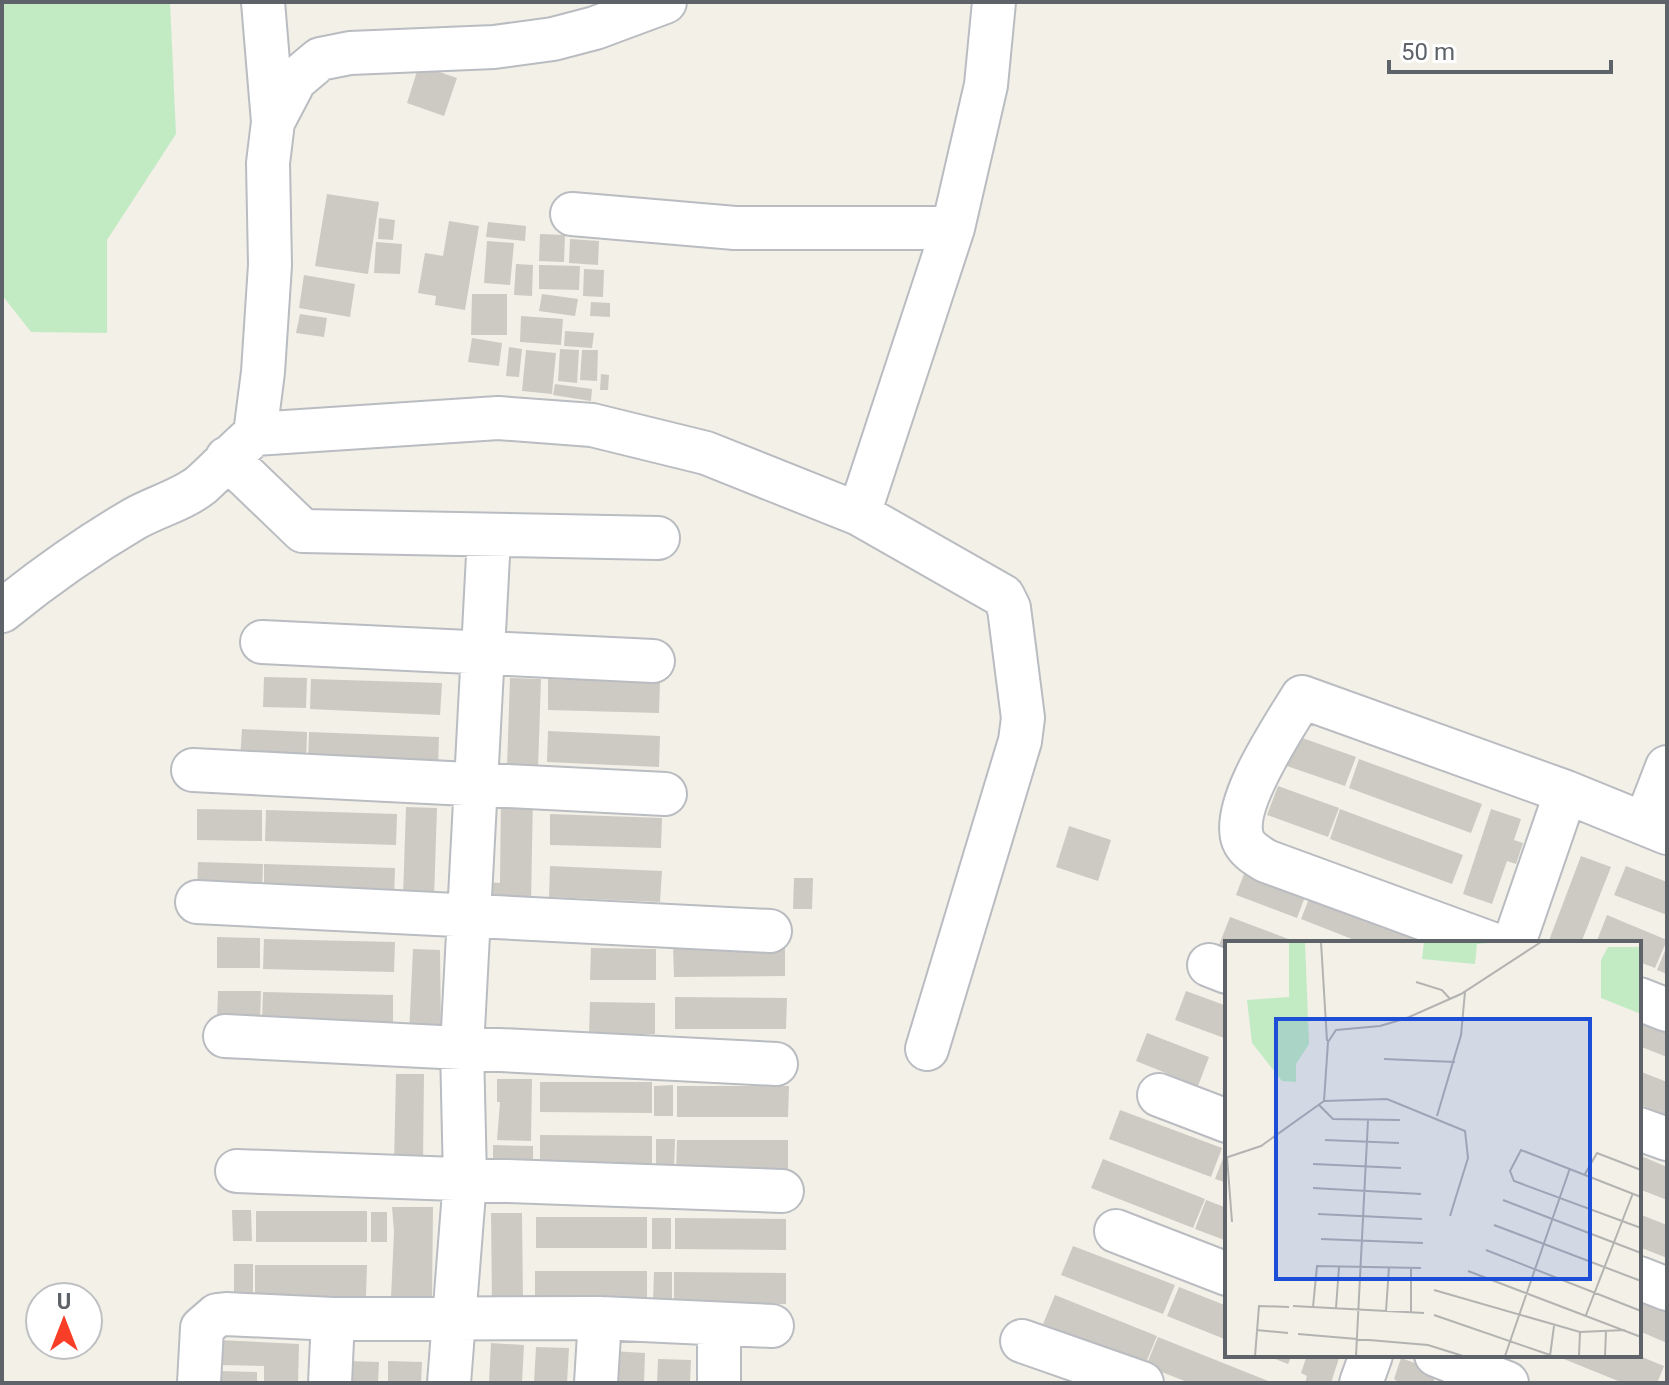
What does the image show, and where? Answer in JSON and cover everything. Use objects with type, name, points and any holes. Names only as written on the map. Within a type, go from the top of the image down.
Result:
[{"type":"street","points":[[2,611],[99,539],[199,487],[241,446],[263,372],[270,265],[268,163],[273,122],[263,2]]},
{"type":"street","points":[[273,122],[295,80],[320,59],[350,53],[494,47],[553,39],[595,28],[665,2]]},
{"type":"street","points":[[859,514],[953,228],[986,85],[994,2]]},
{"type":"street","points":[[572,214],[735,228],[953,228]]},
{"type":"street","points":[[241,446],[498,418],[592,425],[706,453],[859,514],[1003,596],[1009,608],[1023,718],[1020,741],[927,1049]]},
{"type":"street","points":[[241,446],[303,531],[658,538]]},
{"type":"street","points":[[449,1383],[465,1180],[462,1048],[489,537]]},
{"type":"street","points":[[262,642],[653,661]]},
{"type":"street","points":[[1485,941],[1266,861],[1243,841],[1243,810],[1257,773],[1302,697],[1566,792],[1656,828],[1667,767]]},
{"type":"street","points":[[193,770],[665,794]]},
{"type":"street","points":[[1515,941],[1566,792]]},
{"type":"street","points":[[197,902],[770,931]]},
{"type":"street","points":[[1641,1000],[1667,1010]]},
{"type":"street","points":[[225,1036],[776,1064]]},
{"type":"street","points":[[1159,1095],[1225,1120]]},
{"type":"street","points":[[1641,1130],[1667,1139]]},
{"type":"street","points":[[237,1171],[782,1191]]},
{"type":"street","points":[[1116,1231],[1225,1273]]},
{"type":"street","points":[[1641,1279],[1667,1289]]},
{"type":"street","points":[[199,1383],[202,1328],[217,1315],[241,1313],[333,1319],[600,1318],[772,1326]]},
{"type":"street","points":[[596,1383],[600,1318]]},
{"type":"street","points":[[330,1383],[333,1319]]},
{"type":"street","points":[[719,1325],[719,1383]]},
{"type":"street","points":[[1022,1341],[1142,1383]]},
{"type":"street","points":[[1361,1383],[1370,1357]]},
{"type":"street","points":[[1441,1357],[1507,1383]]},
{"type":"green space","points":[[2,2],[170,2],[176,134],[107,240],[107,333],[31,332],[2,295]]},
{"type":"building","points":[[419,65],[457,78],[444,116],[407,103]]},
{"type":"building","points":[[327,194],[379,202],[368,274],[315,266]]},
{"type":"building","points":[[379,218],[395,220],[393,240],[378,239]]},
{"type":"building","points":[[449,221],[479,226],[465,310],[435,305],[436,296],[418,293],[425,253],[443,256]]},
{"type":"building","points":[[488,222],[526,226],[525,241],[486,237]]},
{"type":"building","points":[[540,234],[565,235],[564,262],[539,261]]},
{"type":"building","points":[[570,239],[599,241],[598,265],[569,263]]},
{"type":"building","points":[[487,241],[514,243],[510,285],[484,283]]},
{"type":"building","points":[[376,242],[402,244],[400,274],[374,273]]},
{"type":"building","points":[[516,264],[533,265],[532,296],[514,295]]},
{"type":"building","points":[[539,265],[580,266],[579,290],[539,289]]},
{"type":"building","points":[[584,269],[604,270],[603,297],[583,296]]},
{"type":"building","points":[[304,275],[355,284],[350,317],[299,308]]},
{"type":"building","points":[[472,294],[507,294],[507,335],[471,335]]},
{"type":"building","points":[[542,294],[578,299],[575,316],[539,311]]},
{"type":"building","points":[[591,302],[610,303],[610,317],[590,316]]},
{"type":"building","points":[[300,314],[327,318],[324,337],[296,333]]},
{"type":"building","points":[[521,316],[563,319],[561,345],[520,342]]},
{"type":"building","points":[[565,331],[594,333],[592,348],[564,346]]},
{"type":"building","points":[[472,338],[502,343],[499,366],[468,362]]},
{"type":"building","points":[[509,347],[522,349],[519,377],[506,376]]},
{"type":"building","points":[[560,349],[579,350],[577,383],[558,381]]},
{"type":"building","points":[[526,350],[556,353],[552,394],[522,391]]},
{"type":"building","points":[[582,350],[598,350],[597,381],[580,380]]},
{"type":"building","points":[[601,374],[609,375],[608,390],[600,390]]},
{"type":"building","points":[[555,384],[592,389],[591,401],[553,395]]},
{"type":"building","points":[[264,677],[307,678],[306,708],[263,707]]},
{"type":"building","points":[[510,678],[541,679],[538,769],[507,768]]},
{"type":"building","points":[[311,679],[442,683],[440,715],[310,709]]},
{"type":"building","points":[[548,679],[660,682],[659,713],[548,710]]},
{"type":"building","points":[[242,729],[307,732],[306,763],[240,760]]},
{"type":"building","points":[[548,731],[660,736],[659,767],[547,762]]},
{"type":"building","points":[[309,732],[439,737],[438,768],[308,763]]},
{"type":"building","points":[[1294,735],[1356,757],[1345,786],[1284,765]]},
{"type":"building","points":[[1359,759],[1482,804],[1471,833],[1349,788]]},
{"type":"building","points":[[1278,786],[1339,808],[1328,837],[1267,815]]},
{"type":"building","points":[[501,793],[533,793],[531,903],[488,902],[488,882],[500,883]]},
{"type":"building","points":[[406,807],[437,808],[434,898],[403,897]]},
{"type":"building","points":[[197,809],[262,810],[262,841],[197,840]]},
{"type":"building","points":[[1340,809],[1463,855],[1452,884],[1330,839]]},
{"type":"building","points":[[1491,809],[1521,819],[1514,840],[1523,843],[1516,864],[1507,861],[1492,904],[1463,894]]},
{"type":"building","points":[[266,810],[397,814],[396,845],[265,841]]},
{"type":"building","points":[[550,814],[662,818],[661,848],[550,845]]},
{"type":"building","points":[[1069,826],[1111,840],[1098,881],[1056,867]]},
{"type":"building","points":[[1581,856],[1611,867],[1582,941],[1549,941]]},
{"type":"building","points":[[198,862],[263,864],[262,895],[197,893]]},
{"type":"building","points":[[264,864],[395,868],[394,899],[264,895]]},
{"type":"building","points":[[550,866],[662,871],[660,902],[549,897]]},
{"type":"building","points":[[1247,866],[1308,889],[1297,918],[1236,895]]},
{"type":"building","points":[[1626,866],[1667,882],[1667,915],[1614,895]]},
{"type":"building","points":[[794,878],[813,878],[812,909],[793,909]]},
{"type":"building","points":[[1312,891],[1427,941],[1357,941],[1301,919]]},
{"type":"building","points":[[1607,915],[1667,940],[1655,968],[1641,963],[1641,941],[1597,941]]},
{"type":"building","points":[[1230,917],[1291,940],[1225,941],[1225,948],[1219,945]]},
{"type":"building","points":[[217,937],[260,938],[260,968],[217,968]]},
{"type":"building","points":[[264,939],[395,942],[394,972],[263,969]]},
{"type":"building","points":[[785,944],[785,976],[674,977],[673,945]]},
{"type":"building","points":[[1667,946],[1667,974],[1657,970]]},
{"type":"building","points":[[591,948],[656,949],[656,980],[590,980]]},
{"type":"building","points":[[413,949],[440,950],[441,1034],[409,1034]]},
{"type":"building","points":[[218,991],[261,991],[260,1023],[217,1021]]},
{"type":"building","points":[[1186,991],[1225,1005],[1225,1038],[1175,1020]]},
{"type":"building","points":[[263,992],[393,995],[393,1026],[262,1023]]},
{"type":"building","points":[[675,997],[787,998],[786,1029],[675,1029]]},
{"type":"building","points":[[590,1002],[655,1003],[655,1034],[589,1034]]},
{"type":"building","points":[[1646,1015],[1667,1024],[1667,1057],[1641,1047],[1641,1026]]},
{"type":"building","points":[[1147,1033],[1209,1057],[1198,1086],[1136,1061]]},
{"type":"building","points":[[1641,1072],[1667,1082],[1667,1116],[1641,1105]]},
{"type":"building","points":[[396,1074],[424,1074],[423,1164],[394,1164]]},
{"type":"building","points":[[497,1079],[532,1079],[531,1141],[497,1140],[500,1102],[497,1102]]},
{"type":"building","points":[[540,1082],[652,1082],[652,1113],[540,1112]]},
{"type":"building","points":[[673,1085],[673,1116],[654,1116],[654,1086]]},
{"type":"building","points":[[677,1086],[789,1086],[788,1117],[677,1117]]},
{"type":"building","points":[[1120,1110],[1222,1148],[1211,1177],[1109,1139]]},
{"type":"building","points":[[540,1135],[652,1136],[652,1167],[540,1166]]},
{"type":"building","points":[[656,1139],[675,1139],[674,1170],[656,1170]]},
{"type":"building","points":[[677,1140],[788,1140],[788,1171],[676,1171]]},
{"type":"building","points":[[493,1145],[533,1146],[533,1172],[493,1172]]},
{"type":"building","points":[[1225,1153],[1225,1182],[1215,1179]]},
{"type":"building","points":[[1641,1156],[1667,1167],[1667,1200],[1641,1190]]},
{"type":"building","points":[[1103,1159],[1205,1199],[1193,1228],[1091,1188]]},
{"type":"building","points":[[1206,1200],[1225,1207],[1225,1240],[1195,1229]]},
{"type":"building","points":[[392,1207],[433,1207],[432,1298],[391,1298]]},
{"type":"building","points":[[232,1210],[251,1210],[252,1241],[233,1241]]},
{"type":"building","points":[[256,1211],[367,1211],[367,1242],[256,1242]]},
{"type":"building","points":[[371,1212],[387,1212],[387,1242],[371,1242]]},
{"type":"building","points":[[491,1213],[522,1213],[523,1302],[492,1303]]},
{"type":"building","points":[[1641,1215],[1667,1225],[1667,1258],[1641,1248]]},
{"type":"building","points":[[536,1217],[647,1217],[647,1248],[536,1248]]},
{"type":"building","points":[[652,1218],[671,1218],[671,1249],[652,1249]]},
{"type":"building","points":[[675,1218],[786,1219],[786,1250],[675,1249]]},
{"type":"building","points":[[1073,1246],[1175,1285],[1163,1314],[1061,1275]]},
{"type":"building","points":[[234,1264],[253,1264],[253,1295],[234,1295]]},
{"type":"building","points":[[255,1265],[367,1265],[366,1296],[255,1296]]},
{"type":"building","points":[[535,1271],[647,1271],[647,1302],[535,1301]]},
{"type":"building","points":[[654,1272],[672,1272],[672,1302],[653,1302]]},
{"type":"building","points":[[674,1272],[786,1273],[786,1304],[674,1303]]},
{"type":"building","points":[[1179,1287],[1225,1305],[1225,1339],[1167,1316]]},
{"type":"building","points":[[1055,1295],[1157,1336],[1145,1365],[1043,1324]]},
{"type":"building","points":[[1641,1299],[1667,1309],[1667,1343],[1641,1332]]},
{"type":"building","points":[[1158,1337],[1273,1383],[1190,1383],[1146,1366]]},
{"type":"building","points":[[219,1340],[299,1344],[298,1383],[264,1383],[264,1366],[219,1365]]},
{"type":"building","points":[[491,1343],[524,1345],[522,1383],[489,1383]]},
{"type":"building","points":[[536,1347],[569,1348],[567,1383],[534,1383]]},
{"type":"building","points":[[612,1351],[645,1353],[644,1383],[611,1383]]},
{"type":"building","points":[[1270,1357],[1291,1357],[1288,1364]]},
{"type":"building","points":[[1306,1357],[1339,1357],[1331,1383],[1305,1383],[1307,1376],[1301,1373]]},
{"type":"building","points":[[1559,1357],[1641,1357],[1664,1366],[1657,1383],[1623,1383]]},
{"type":"building","points":[[1401,1358],[1437,1371],[1433,1383],[1400,1383],[1394,1379]]},
{"type":"building","points":[[658,1359],[691,1360],[690,1383],[657,1383]]},
{"type":"building","points":[[348,1361],[379,1362],[378,1383],[347,1383]]},
{"type":"building","points":[[388,1361],[422,1362],[421,1383],[388,1383]]},
{"type":"building","points":[[218,1371],[257,1372],[257,1383],[218,1383]]}]
